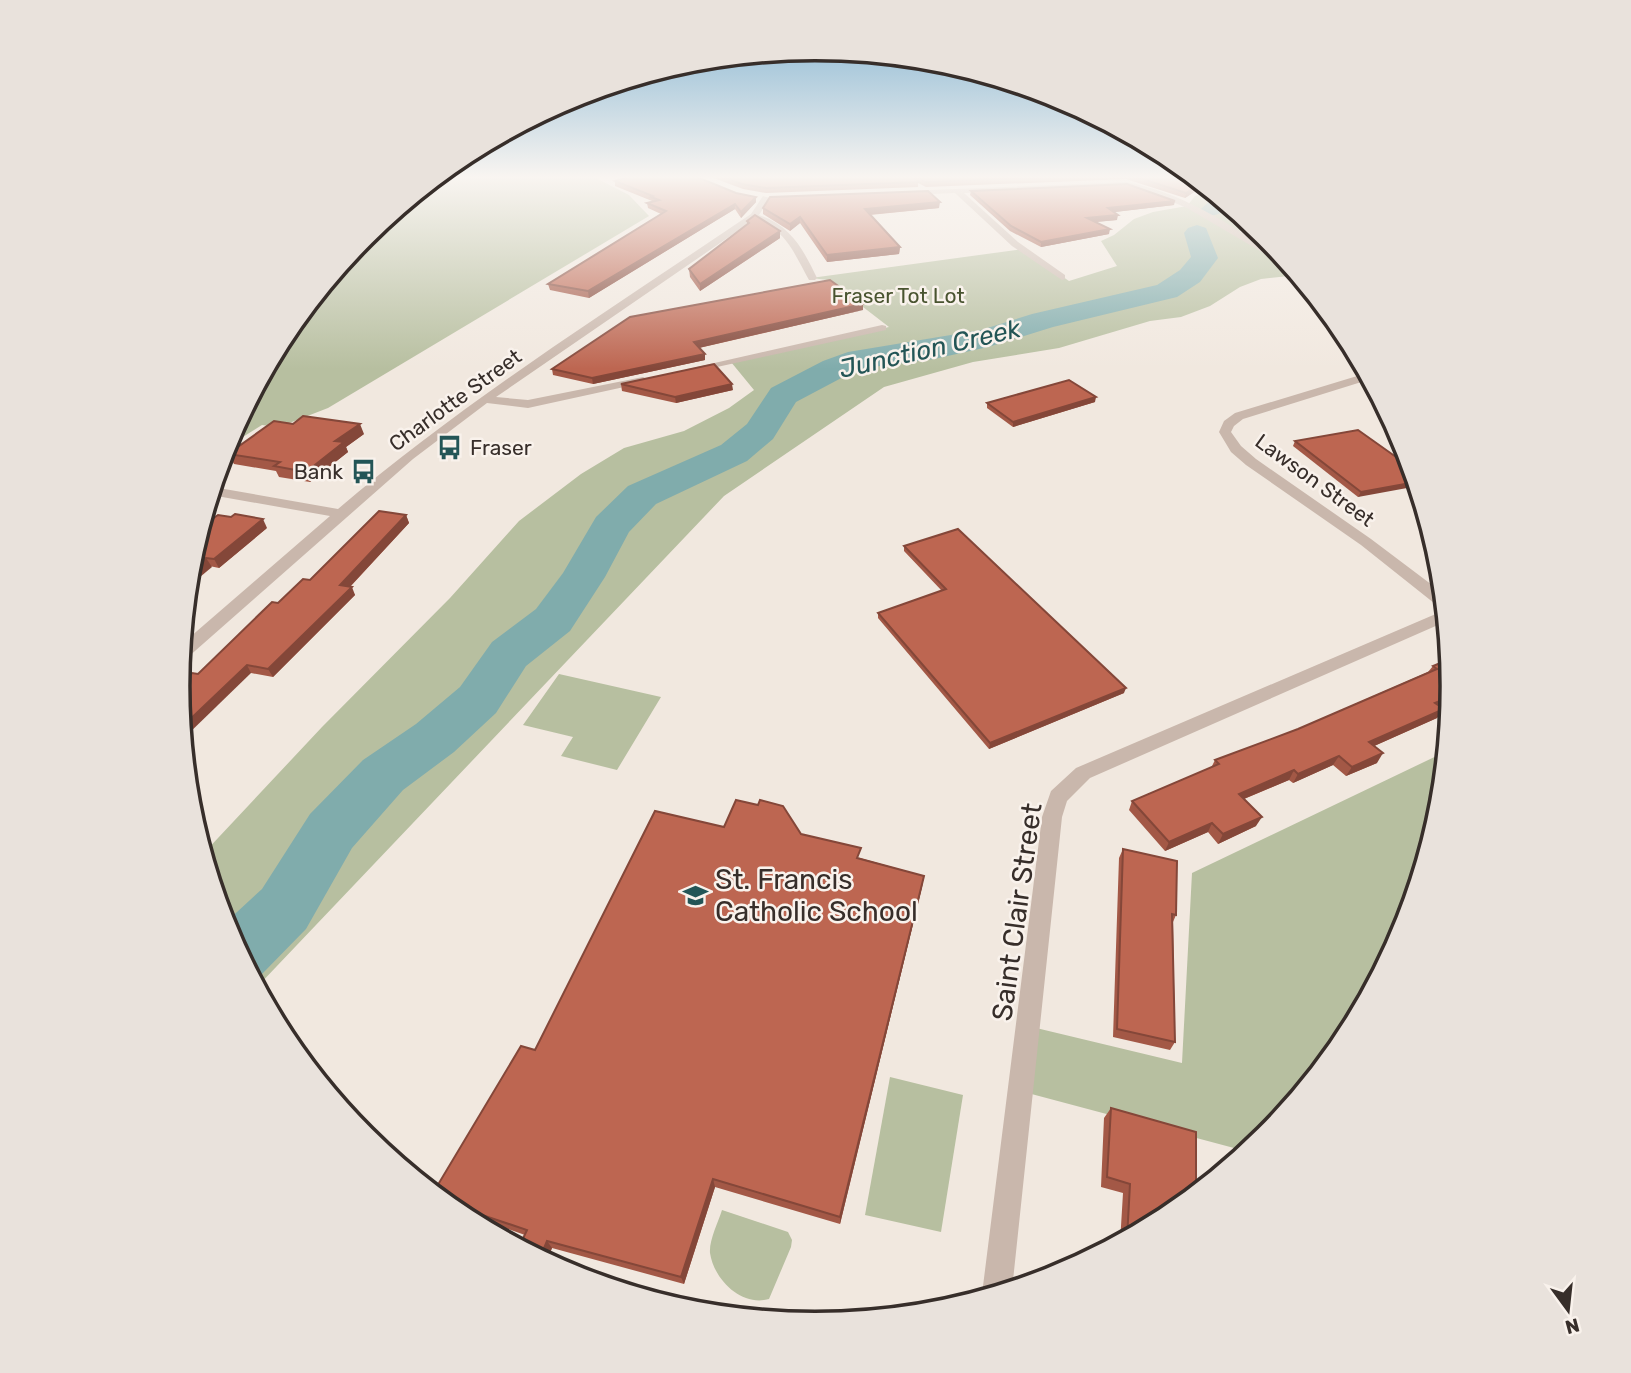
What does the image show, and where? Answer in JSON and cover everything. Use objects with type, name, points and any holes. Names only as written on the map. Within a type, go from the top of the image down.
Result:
[{"type":"street","name":"Charlotte Street","points":[[192,644],[408,456],[485,399],[717,241]]},
{"type":"street","points":[[793,241],[812,278]]},
{"type":"street","points":[[1012,241],[1062,277]]},
{"type":"street","points":[[1246,241],[1266,253]]},
{"type":"street","points":[[678,373],[882,328]]},
{"type":"street","points":[[485,399],[514,404],[542,402],[650,379]]},
{"type":"street","name":"Lawson Street","points":[[1360,379],[1238,416],[1228,424],[1225,432],[1236,449],[1251,462],[1366,542],[1433,594]]},
{"type":"street","points":[[221,493],[342,514]]},
{"type":"street","name":"Saint Clair Street","points":[[998,1284],[1052,817],[1058,797],[1083,773],[1436,619]]},
{"type":"green space","points":[[376,241],[607,241],[328,408],[279,427],[262,425],[243,437],[274,374],[296,339],[345,274]]},
{"type":"green space","name":"Fraser Tot Lot","points":[[1101,241],[1245,241],[1270,257],[1288,276],[1261,279],[1240,287],[1210,306],[1181,317],[1150,321],[1059,348],[973,362],[884,387],[724,496],[264,980],[238,926],[211,845],[322,727],[450,598],[519,521],[581,474],[624,448],[684,431],[729,408],[754,390],[731,362],[889,327],[828,280],[811,278],[1023,249],[1069,281],[1117,266]]},
{"type":"green space","points":[[559,674],[661,697],[617,770],[561,756],[573,737],[523,725]]},
{"type":"green space","points":[[1436,756],[1429,808],[1408,887],[1376,963],[1357,999],[1312,1067],[1286,1099],[1237,1149],[1024,1092],[1032,1027],[1182,1063],[1192,873]]},
{"type":"green space","points":[[890,1077],[963,1095],[941,1232],[865,1215]]},
{"type":"green space","points":[[722,1210],[788,1232],[792,1240],[791,1247],[769,1299],[749,1299],[740,1295],[723,1282],[717,1273],[710,1248]]},
{"type":"building","points":[[617,241],[672,241],[588,291],[548,284]]},
{"type":"building","points":[[725,241],[765,241],[700,284],[689,269]]},
{"type":"building","points":[[817,241],[895,241],[900,247],[827,255]]},
{"type":"building","points":[[830,280],[863,304],[694,342],[705,354],[592,378],[552,369],[630,317]]},
{"type":"building","points":[[714,364],[732,384],[675,397],[621,384]]},
{"type":"building","points":[[1069,380],[1096,397],[1013,422],[987,403]]},
{"type":"building","points":[[303,416],[360,424],[335,441],[344,442],[306,472],[274,466],[280,462],[235,455],[238,447],[274,421],[293,424]]},
{"type":"building","points":[[1358,430],[1397,458],[1407,484],[1361,492],[1295,441]]},
{"type":"building","points":[[379,511],[406,515],[340,585],[352,587],[268,669],[247,665],[192,718],[191,674],[198,674],[272,602],[278,603],[303,579],[310,580]]},
{"type":"building","points":[[235,514],[263,519],[214,559],[206,558],[203,561],[214,518],[218,515],[231,517]]},
{"type":"building","points":[[958,529],[1126,688],[990,743],[878,613],[946,589],[904,546]]},
{"type":"building","points":[[1440,663],[1440,701],[1435,703],[1440,706],[1440,711],[1369,742],[1383,753],[1352,767],[1339,756],[1298,774],[1294,770],[1239,794],[1262,817],[1223,834],[1212,823],[1169,842],[1132,801],[1219,764],[1215,760],[1298,729],[1437,669],[1433,666]]},
{"type":"building","points":[[736,800],[758,805],[760,800],[783,806],[801,834],[861,848],[857,858],[924,876],[840,1217],[713,1179],[681,1277],[547,1241],[544,1249],[523,1239],[527,1230],[483,1215],[438,1185],[521,1046],[535,1050],[655,811],[724,827]]},
{"type":"building","points":[[1123,849],[1177,861],[1176,915],[1172,914],[1175,1042],[1117,1029]]},
{"type":"building","points":[[1111,1108],[1196,1132],[1196,1183],[1128,1228],[1130,1184],[1107,1177]]},
{"type":"waterway","name":"Junction Creek","points":[[247,945],[284,909],[331,831],[383,775],[435,738],[478,700],[509,654],[553,620],[583,577],[611,526],[642,495],[734,453],[760,431],[783,395],[835,368],[859,359],[934,349],[988,338],[1043,320],[1167,291],[1190,276],[1205,258],[1200,241]]},
{"type":"place","name":"Fraser","points":[[450,447]]},
{"type":"place","name":"Bank","points":[[363,471]]},
{"type":"place","name":"St. Francis Catholic School","points":[[695,895]]}]
